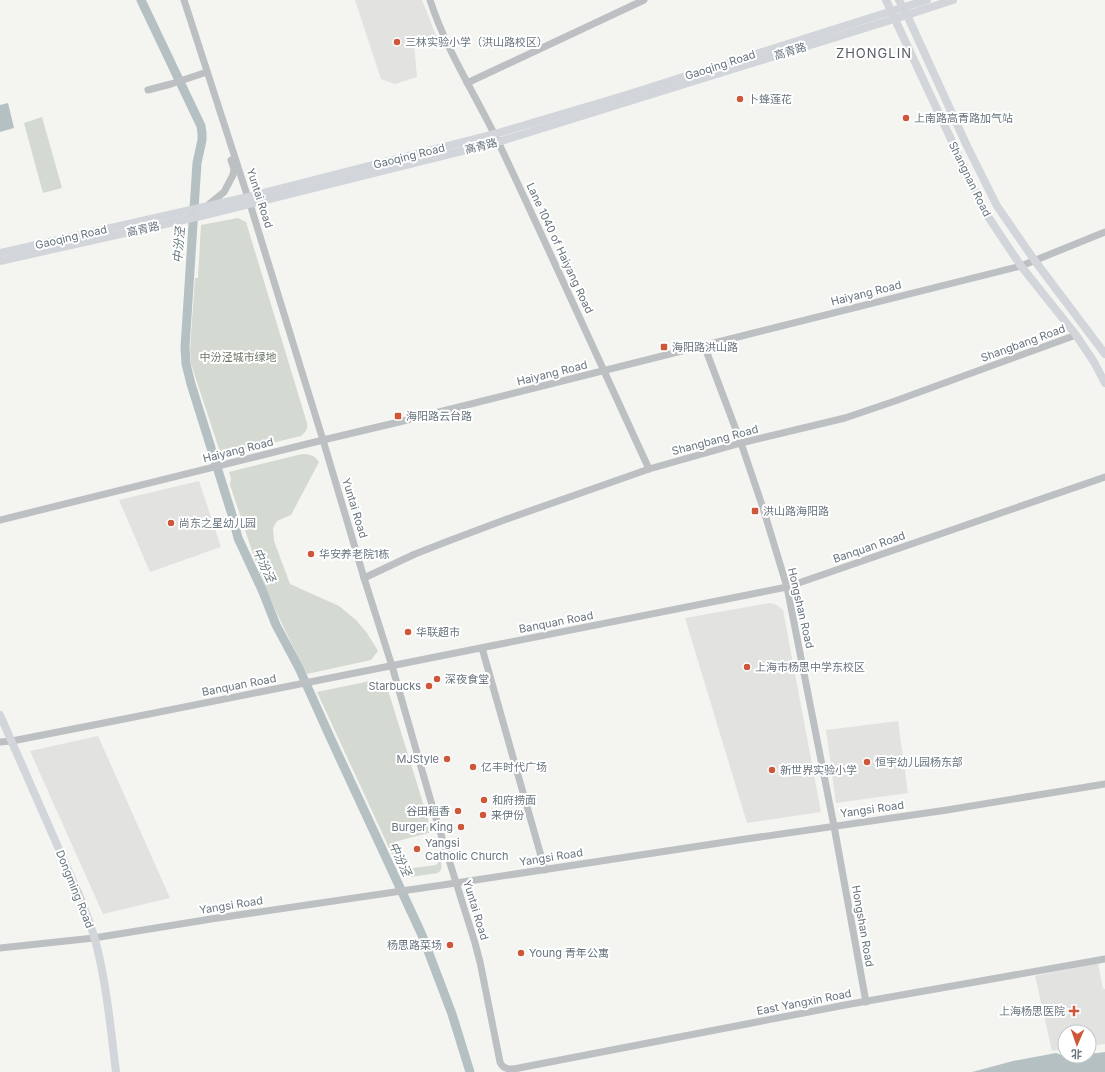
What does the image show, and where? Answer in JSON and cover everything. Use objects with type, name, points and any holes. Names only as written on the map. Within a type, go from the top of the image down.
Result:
[{"type":"main road","name":"Shangnan Road","points":[[886,0],[985,212],[1021,266],[1076,335],[1094,362],[1105,383]]},
{"type":"main road","name":"Gaoqing Road","points":[[0,253],[182,216],[496,138],[891,11],[901,4],[927,0]]},
{"type":"main road","name":"高青路","points":[[496,138],[907,16],[953,0]]},
{"type":"main road","name":"Shangnan Road","points":[[901,4],[967,146],[997,206],[1035,261],[1104,352]]},
{"type":"main road","name":"高青路","points":[[0,261],[182,216]]},
{"type":"main road","name":"Dongming Road","points":[[0,715],[80,898],[94,938],[108,1004],[116,1072]]},
{"type":"street","name":"Yuntai Road","points":[[184,0],[249,200],[392,666],[434,812],[480,962],[500,1062],[503,1068],[507,1070]]},
{"type":"street","points":[[430,0],[444,36],[496,138]]},
{"type":"street","points":[[467,83],[644,0]]},
{"type":"street","points":[[148,90],[207,72]]},
{"type":"street","name":"Lane 1040 of Haiyang Road","points":[[496,138],[649,469]]},
{"type":"street","points":[[203,210],[224,192],[233,175],[234,169],[228,149],[229,140]]},
{"type":"street","name":"Haiyang Road","points":[[0,520],[399,422],[1021,266],[1105,232]]},
{"type":"street","name":"Shangbang Road","points":[[364,578],[415,554],[451,540],[649,469],[741,443],[845,418],[1076,335]]},
{"type":"street","name":"Hongshan Road","points":[[704,345],[741,443],[787,587],[834,826],[866,1002]]},
{"type":"street","name":"Banquan Road","points":[[0,742],[12,741],[314,682],[787,587],[1105,477]]},
{"type":"street","points":[[482,648],[545,870]]},
{"type":"street","name":"Yangsi Road","points":[[0,948],[94,938],[211,919],[545,870],[666,850],[947,810],[1105,784]]},
{"type":"street","name":"East Yangxin Road","points":[[507,1070],[866,1002],[1105,959]]},
{"type":"shaded area","name":"三林实验小学（洪山路校区）","points":[[355,0],[422,0],[437,38],[414,45],[417,77],[395,84],[381,79]]},
{"type":"shaded area","points":[[8,103],[14,128],[0,132],[0,105]]},
{"type":"shaded area","name":"尚东之星幼儿园","points":[[199,481],[221,547],[150,572],[119,500]]},
{"type":"shaded area","points":[[770,603],[777,605],[783,610],[821,812],[747,823],[685,618]]},
{"type":"shaded area","name":"恒宇幼儿园杨东部","points":[[898,721],[908,793],[836,803],[826,730]]},
{"type":"shaded area","points":[[98,736],[170,898],[103,914],[30,751]]},
{"type":"shaded area","name":"上海杨思医院","points":[[1098,963],[1103,989],[1105,989],[1105,1044],[1097,1045],[1097,1024],[1057,1024],[1057,1050],[1052,1051],[1035,976]]},
{"type":"shaded area","points":[[1105,1052],[1105,1072],[972,1072],[1013,1061],[1056,1053],[1057,1064],[1097,1064],[1097,1053]]},
{"type":"green space","points":[[42,117],[62,188],[43,193],[24,123]]},
{"type":"green space","name":"中汾泾城市绿地","points":[[238,218],[246,222],[307,423],[307,429],[301,436],[221,455],[191,364],[190,350],[195,278],[198,278],[201,225]]},
{"type":"green space","points":[[302,454],[308,454],[316,458],[319,462],[291,515],[277,521],[273,528],[274,541],[290,584],[339,606],[356,620],[367,633],[378,651],[371,660],[307,674],[273,605],[263,581],[230,485],[231,478],[229,472]]},
{"type":"green space","points":[[375,680],[383,682],[387,687],[432,832],[394,842],[406,869],[436,865],[439,862],[439,856],[441,870],[438,873],[403,878],[317,692]]},
{"type":"waterway","name":"中汾泾","points":[[141,0],[201,126],[202,140],[197,163],[185,347],[186,364],[238,538],[263,592],[276,625],[299,668],[422,935],[452,1014],[470,1072]]},
{"type":"place","name":"三林实验小学（洪山路校区）","points":[[397,42]]},
{"type":"place","name":"卜蜂莲花","points":[[740,99]]},
{"type":"place","name":"上南路高青路加气站","points":[[906,118]]},
{"type":"place","name":"海阳路洪山路","points":[[664,347]]},
{"type":"place","name":"海阳路云台路","points":[[398,416]]},
{"type":"place","name":"洪山路海阳路","points":[[755,511]]},
{"type":"place","name":"尚东之星幼儿园","points":[[171,523]]},
{"type":"place","name":"华安养老院1栋","points":[[311,554]]},
{"type":"place","name":"华联超市","points":[[408,632]]},
{"type":"place","name":"上海市杨思中学东校区","points":[[747,667]]},
{"type":"place","name":"深夜食堂","points":[[437,679]]},
{"type":"place","name":"Starbucks","points":[[429,686]]},
{"type":"place","name":"MJStyle","points":[[447,759]]},
{"type":"place","name":"恒宇幼儿园杨东部","points":[[867,762]]},
{"type":"place","name":"亿丰时代广场","points":[[473,767]]},
{"type":"place","name":"新世界实验小学","points":[[772,770]]},
{"type":"place","name":"和府捞面","points":[[484,800]]},
{"type":"place","name":"谷田稻香","points":[[458,811]]},
{"type":"place","name":"来伊份","points":[[483,815]]},
{"type":"place","name":"Burger King","points":[[461,827]]},
{"type":"place","name":"Yangsi Catholic Church","points":[[417,849]]},
{"type":"place","name":"杨思路菜场","points":[[450,945]]},
{"type":"place","name":"Young 青年公寓","points":[[521,953]]},
{"type":"place","name":"上海杨思医院","points":[[1074,1011]]},
{"type":"district","name":"ZHONGLIN","points":[[874,53]]}]
